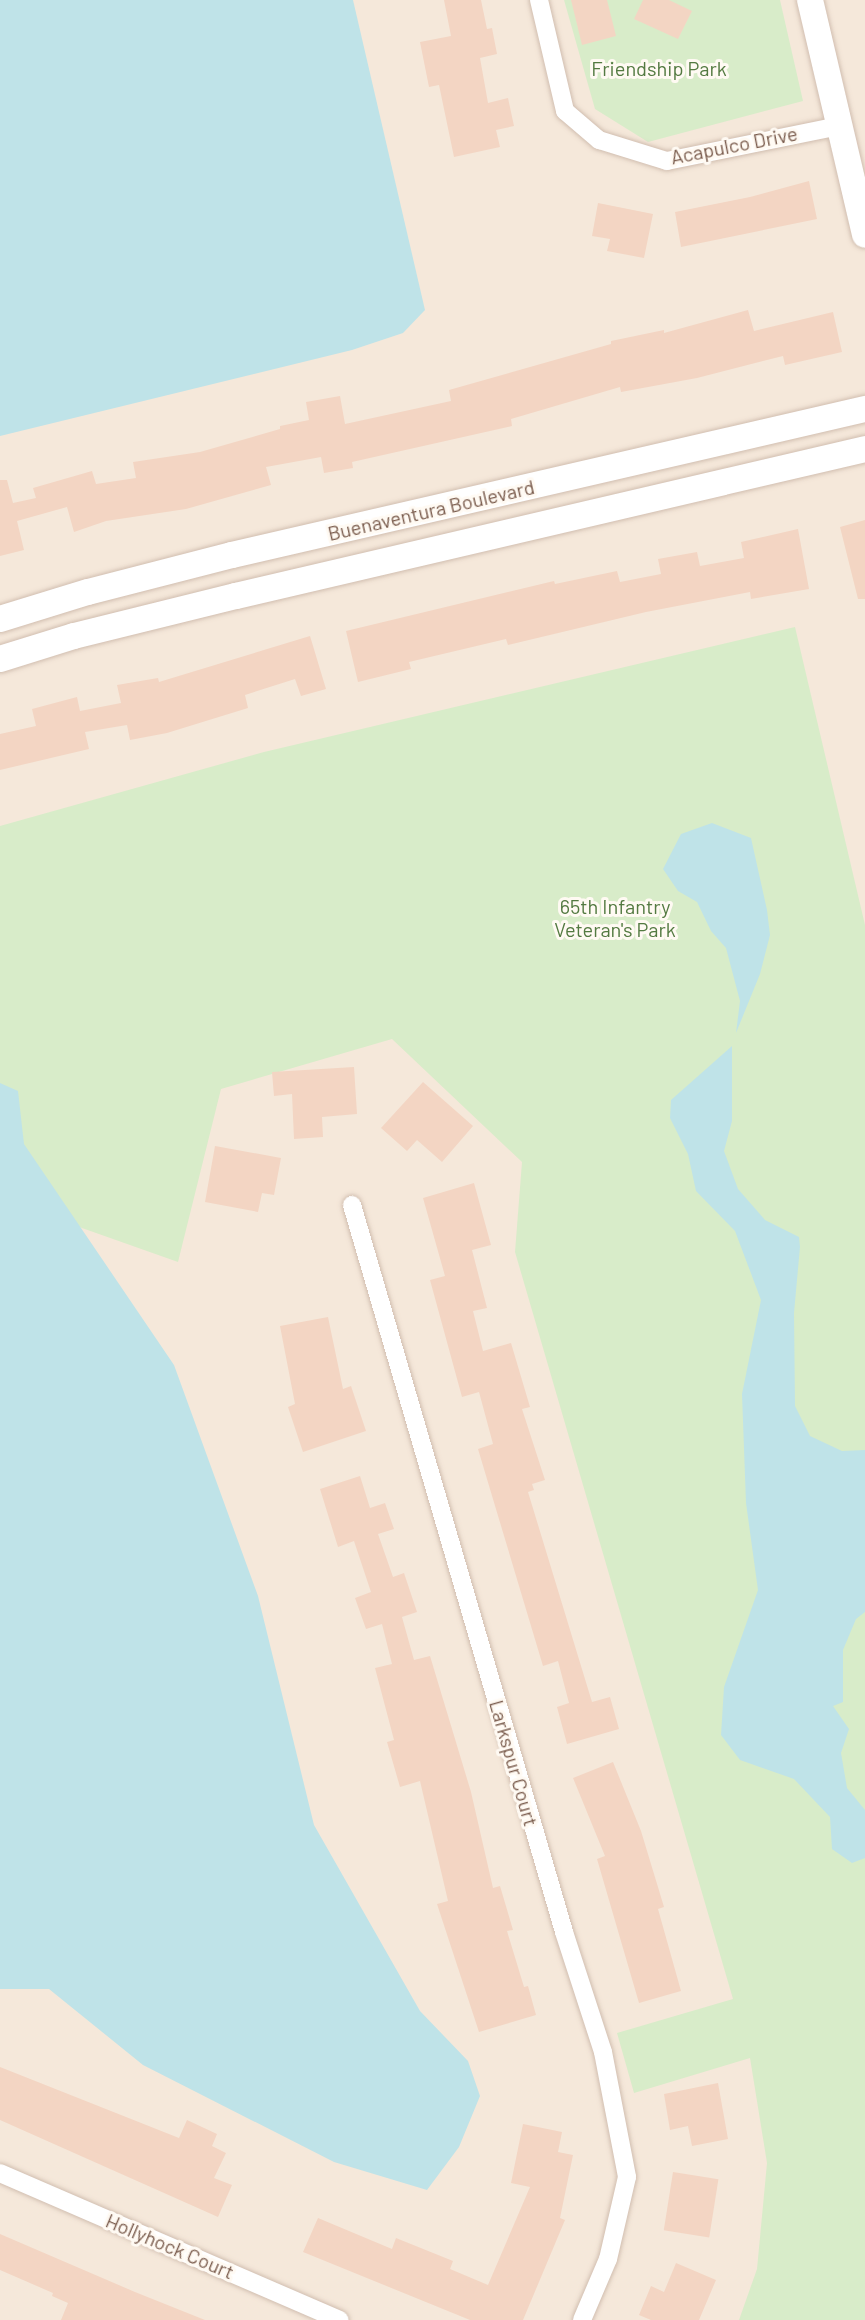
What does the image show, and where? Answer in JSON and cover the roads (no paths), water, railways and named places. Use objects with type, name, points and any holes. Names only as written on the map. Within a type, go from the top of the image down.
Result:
[{"type":"main road","points":[[810,0],[865,235]]},
{"type":"main road","name":"Buenaventura Boulevard","points":[[0,619],[232,555],[865,409]]},
{"type":"main road","name":"Buenaventura Boulevard","points":[[0,659],[74,636],[236,596],[865,449]]},
{"type":"street","name":"Acapulco Drive","points":[[539,0],[565,111],[599,140],[667,161],[811,129],[839,126]]},
{"type":"street","name":"Larkspur Court","points":[[352,1205],[564,1932],[603,2052],[627,2177],[608,2259],[582,2320]]},
{"type":"street","name":"Hollyhock Court","points":[[0,2173],[340,2320]]},
{"type":"water","points":[[0,0],[353,0],[425,310],[403,333],[352,350],[0,436]]},
{"type":"water","points":[[712,823],[751,838],[770,935],[760,974],[736,1033],[740,1001],[726,948],[711,931],[697,902],[678,891],[663,869],[681,834]]},
{"type":"water","points":[[732,1046],[732,1121],[724,1151],[738,1189],[765,1220],[799,1237],[794,1313],[795,1406],[810,1436],[842,1451],[865,1450],[865,1612],[856,1619],[843,1650],[843,1702],[833,1706],[849,1729],[841,1753],[847,1788],[865,1810],[865,1858],[852,1863],[832,1849],[830,1817],[794,1779],[740,1760],[721,1735],[724,1687],[758,1590],[746,1503],[742,1394],[761,1300],[735,1231],[696,1191],[688,1154],[670,1118],[671,1100]]},
{"type":"water","points":[[0,1083],[18,1091],[24,1144],[174,1365],[258,1596],[314,1825],[420,2011],[468,2061],[480,2096],[459,2147],[427,2190],[334,2162],[143,2065],[49,1989],[0,1989]]},
{"type":"park label","name":"Friendship Park","points":[[659,68]]},
{"type":"park label","name":"65th Infantry Veteran's Park","points":[[615,918]]}]
